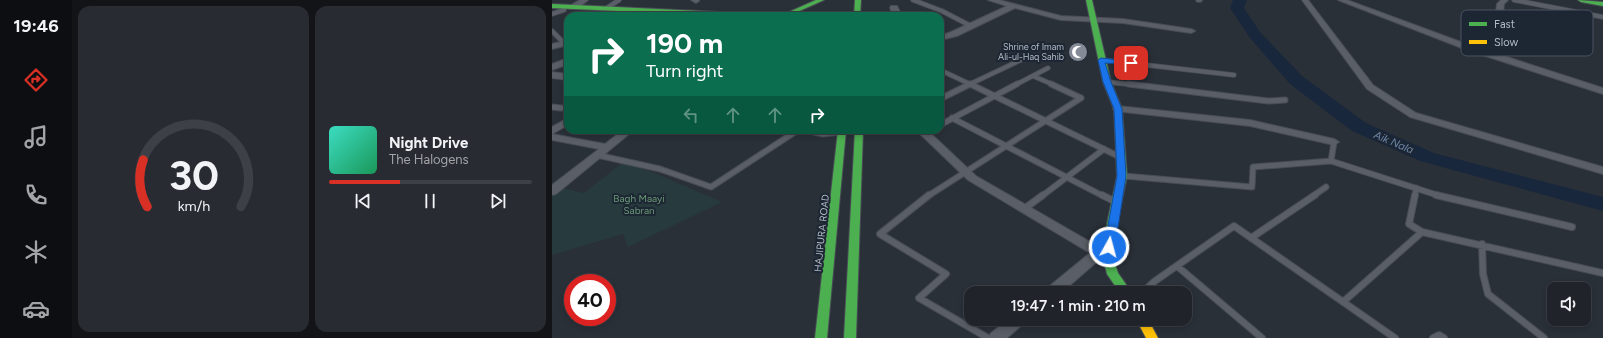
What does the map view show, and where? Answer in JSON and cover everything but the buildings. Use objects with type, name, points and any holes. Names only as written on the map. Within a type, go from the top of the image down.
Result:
[{"type":"main road","points":[[857,12],[858,0]]},
{"type":"main road","points":[[864,12],[865,0]]},
{"type":"main road","points":[[1089,0],[1101,60],[1107,82],[1118,109],[1122,176],[1103,256],[1122,286]]},
{"type":"main road","points":[[1581,0],[1603,4]]},
{"type":"main road","points":[[792,12],[817,1]]},
{"type":"main road","points":[[552,6],[686,12]]},
{"type":"main road","points":[[552,9],[598,12]]},
{"type":"main road","name":"HAJIPURA ROAD","points":[[821,338],[842,134]]},
{"type":"main road","points":[[850,338],[859,134]]},
{"type":"main road","points":[[1146,326],[1152,338]]},
{"type":"street","points":[[574,7],[585,0]]},
{"type":"street","points":[[991,0],[1061,18],[1094,21],[1123,21],[1191,30]]},
{"type":"street","points":[[1306,0],[1314,14],[1370,87],[1413,115],[1603,171]]},
{"type":"street","points":[[1341,0],[1461,45]]},
{"type":"street","points":[[1500,10],[1501,4],[1505,0]]},
{"type":"street","points":[[944,36],[1014,6]]},
{"type":"street","points":[[894,8],[896,12]]},
{"type":"street","points":[[552,47],[564,43]]},
{"type":"street","points":[[1495,56],[1603,91]]},
{"type":"street","points":[[552,67],[564,62]]},
{"type":"street","points":[[552,75],[564,76]]},
{"type":"street","points":[[1118,109],[1250,123],[1334,142]]},
{"type":"street","points":[[552,130],[564,123]]},
{"type":"street","points":[[552,191],[624,134]]},
{"type":"street","points":[[928,134],[972,178],[1103,256],[1061,286]]},
{"type":"street","points":[[552,137],[606,148]]},
{"type":"street","points":[[996,338],[1011,326]]},
{"type":"lane","points":[[607,8],[619,0]]},
{"type":"lane","points":[[913,0],[944,12]]},
{"type":"lane","points":[[1514,0],[1566,10]]},
{"type":"lane","points":[[552,14],[564,10]]},
{"type":"lane","points":[[944,12],[971,26]]},
{"type":"lane","points":[[1593,15],[1603,17]]},
{"type":"lane","points":[[552,31],[564,40]]},
{"type":"lane","points":[[944,97],[1024,59]]},
{"type":"lane","points":[[1101,60],[1234,75]]},
{"type":"lane","points":[[944,123],[1048,68]]},
{"type":"lane","points":[[944,72],[1120,157]]},
{"type":"lane","points":[[988,338],[919,298],[946,274],[880,234],[942,185],[966,172],[1004,145],[1081,98],[1033,76]]},
{"type":"lane","points":[[1107,82],[1268,101],[1285,100]]},
{"type":"lane","points":[[552,107],[561,108]]},
{"type":"lane","points":[[952,118],[1116,202]]},
{"type":"lane","points":[[597,155],[660,169],[711,187],[792,134]]},
{"type":"lane","points":[[1331,161],[1334,142]]},
{"type":"lane","points":[[1024,208],[1104,149]]},
{"type":"lane","points":[[1122,176],[1252,187],[1253,167],[1331,161],[1444,197],[1572,227]]},
{"type":"lane","points":[[1251,238],[1326,186]]},
{"type":"lane","points":[[1416,188],[1409,224],[1422,232],[1482,244],[1603,273]]},
{"type":"lane","points":[[1150,286],[1234,226],[1395,338]]},
{"type":"lane","points":[[1343,302],[1422,232]]},
{"type":"lane","points":[[1482,244],[1483,274],[1488,294],[1544,338]]},
{"type":"lane","points":[[1177,266],[1262,338]]},
{"type":"lane","points":[[1433,338],[1439,334],[1444,338]]},
{"type":"green space","name":"Bagh Maayi Sabran","points":[[622,163],[652,172],[722,202],[628,247],[623,234],[552,255],[552,191],[558,187],[584,193]]},
{"type":"waterway","name":"Aik Nala","points":[[1240,0],[1237,8],[1255,35],[1296,80],[1359,127],[1427,157],[1603,204]]},
{"type":"traffic: fast","points":[[792,12],[821,0]]},
{"type":"traffic: fast","points":[[857,12],[858,0]]},
{"type":"traffic: fast","points":[[1089,0],[1107,82],[1118,109],[1122,176],[1112,224],[1108,258],[1113,274],[1121,286]]},
{"type":"traffic: fast","points":[[1581,0],[1603,4]]},
{"type":"traffic: fast","points":[[552,6],[680,12]]},
{"type":"traffic: fast","points":[[821,338],[842,134]]},
{"type":"traffic: fast","points":[[850,338],[859,134]]},
{"type":"traffic: slow","points":[[1146,326],[1152,338]]},
{"type":"place","name":"Shrine of Imam Ali-ul-Haq Sahib","points":[[1078,52]]},
{"type":"route","points":[[1109,247],[1122,176],[1118,109],[1107,82],[1101,60],[1131,63]]}]
